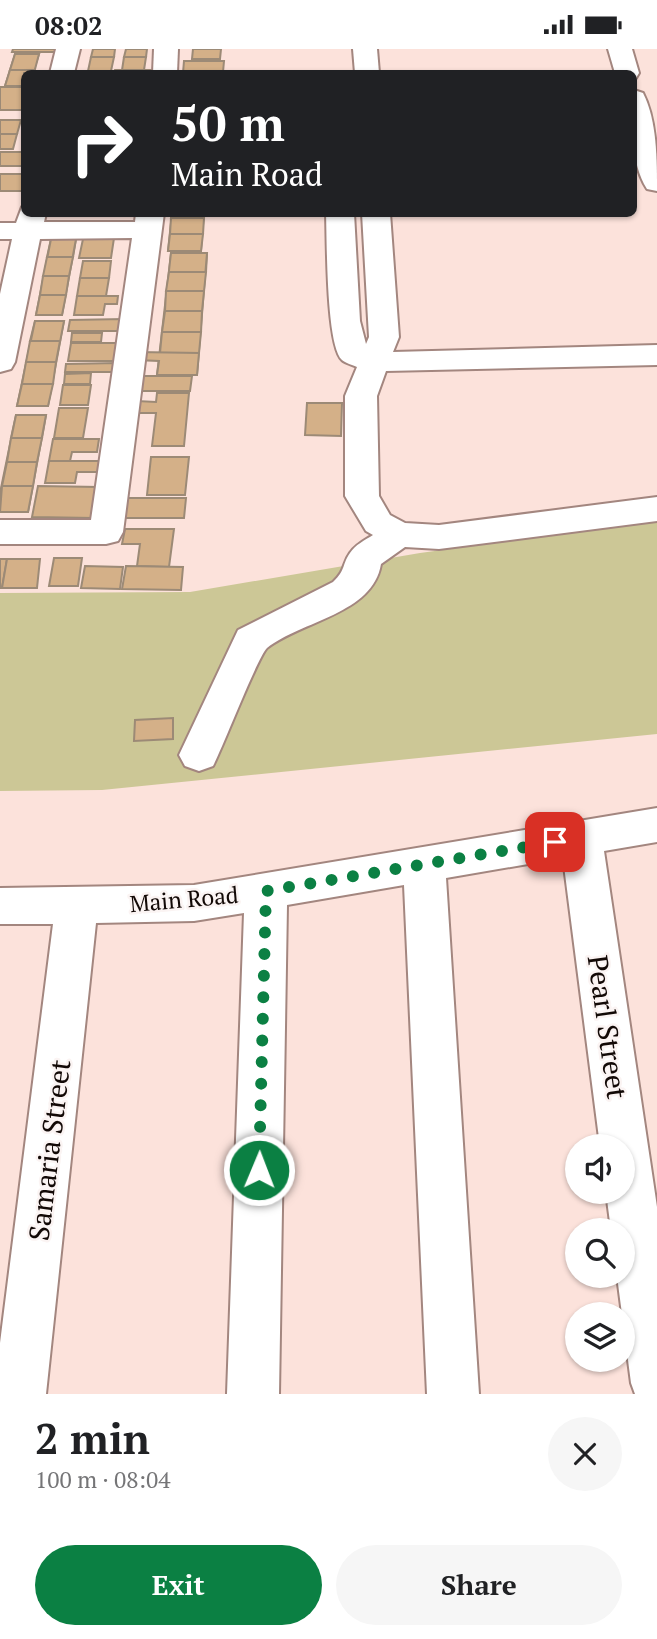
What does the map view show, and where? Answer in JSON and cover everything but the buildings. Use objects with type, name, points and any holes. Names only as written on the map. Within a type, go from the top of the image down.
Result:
[{"type":"street","points":[[63,70],[68,49]]},
{"type":"street","points":[[165,70],[166,49]]},
{"type":"street","points":[[365,49],[367,70]]},
{"type":"street","points":[[620,49],[626,70]]},
{"type":"street","points":[[637,117],[657,183]]},
{"type":"street","points":[[340,217],[345,321],[353,354],[373,362],[657,355]]},
{"type":"street","points":[[376,217],[384,337],[361,396],[362,496],[378,523],[399,535],[439,537],[657,509]]},
{"type":"street","points":[[0,362],[20,225],[150,222],[106,532],[0,532]]},
{"type":"street","points":[[199,755],[251,640],[346,591],[361,577],[364,558],[399,535]]},
{"type":"street","name":"Main Road","points":[[0,906],[194,902],[657,825]]},
{"type":"street","name":"Pearl Street","points":[[581,837],[657,1383]]},
{"type":"street","points":[[424,864],[453,1394]]},
{"type":"street","points":[[253,1394],[266,891]]},
{"type":"street","name":"Samaria Street","points":[[20,1394],[77,905]]},
{"type":"shaded area","points":[[657,521],[657,734],[102,790],[0,791],[0,593],[190,592],[420,553]]},
{"type":"route","points":[[259,1170],[266,891],[555,842]]}]
